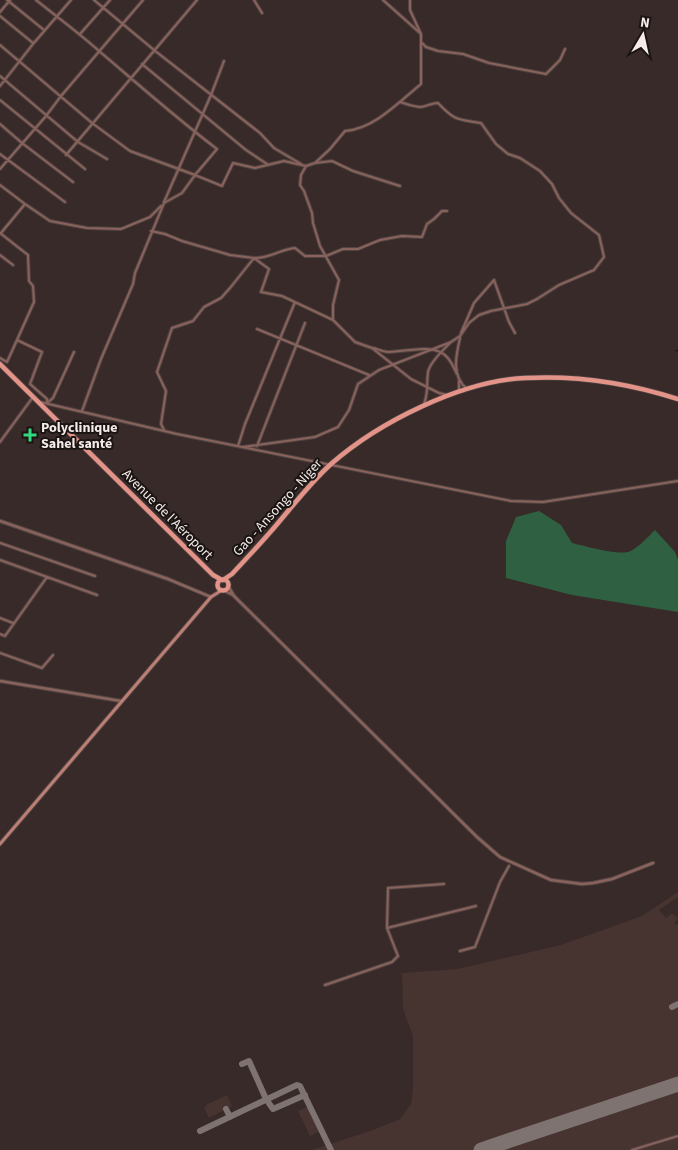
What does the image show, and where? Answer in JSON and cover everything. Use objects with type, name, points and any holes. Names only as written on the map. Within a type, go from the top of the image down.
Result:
[{"type":"main road","name":"Avenue de l'Aéroport","points":[[0,364],[213,575]]},
{"type":"main road","name":"Gao - Ansongo - Niger","points":[[232,574],[307,488],[330,466],[375,431],[422,406],[493,382],[524,378],[579,378],[628,384],[678,399]]},
{"type":"main road","points":[[0,844],[121,700],[212,596],[217,585],[232,574]]},
{"type":"main road","points":[[212,596],[228,585],[232,574]]},
{"type":"main road","points":[[213,575],[228,585]]},
{"type":"main road","points":[[213,575],[217,585],[223,590]]},
{"type":"street","points":[[0,12],[9,0],[44,30]]},
{"type":"street","points":[[0,185],[50,220],[88,228],[121,228],[150,217],[164,203],[182,193],[217,149],[36,0]]},
{"type":"street","points":[[0,86],[70,0]]},
{"type":"street","points":[[94,0],[154,50],[260,133],[274,148],[304,165]]},
{"type":"street","points":[[79,35],[110,0]]},
{"type":"street","points":[[0,169],[143,0]]},
{"type":"street","points":[[66,155],[197,0]]},
{"type":"street","points":[[254,0],[262,13]]},
{"type":"street","points":[[383,0],[421,34]]},
{"type":"street","points":[[315,163],[330,149],[345,130],[358,129],[389,112],[421,84],[421,34],[410,10],[410,0]]},
{"type":"street","points":[[0,16],[33,44]]},
{"type":"street","points":[[422,43],[438,51],[463,54],[490,63],[546,74],[560,60],[565,49]]},
{"type":"street","points":[[0,45],[92,123],[130,151],[222,186],[233,163],[255,168],[284,161],[304,165],[332,161],[353,171],[400,186]]},
{"type":"street","points":[[82,412],[133,284],[135,272],[151,231],[224,61]]},
{"type":"street","points":[[142,64],[246,150],[267,164]]},
{"type":"street","points":[[0,76],[78,142],[106,159]]},
{"type":"street","points":[[0,100],[66,155],[85,168]]},
{"type":"street","points":[[243,447],[315,437],[338,428],[350,410],[358,384],[379,370],[451,342],[460,336],[474,318],[491,311],[527,304],[559,285],[594,270],[601,262],[604,254],[600,235],[571,213],[559,198],[552,184],[540,171],[520,158],[508,154],[496,144],[481,123],[457,119],[448,114],[438,103],[423,107],[411,106],[400,102]]},
{"type":"street","points":[[0,124],[22,144],[73,182]]},
{"type":"street","points":[[0,154],[65,202]]},
{"type":"street","points":[[304,165],[300,185],[312,213],[320,246],[339,280],[333,305],[334,320]]},
{"type":"street","points":[[0,358],[7,362],[34,302],[33,286],[29,281],[28,255],[0,233],[25,204]]},
{"type":"street","points":[[151,231],[230,255],[262,258],[287,248],[295,248],[306,256],[326,256],[342,249],[358,249],[380,240],[402,236],[422,237],[427,224],[442,211],[447,211]]},
{"type":"street","points":[[0,255],[13,265]]},
{"type":"street","points":[[254,258],[269,269],[261,292],[282,296],[334,320],[356,342],[372,348],[387,352],[404,350],[433,350],[441,352],[451,362],[459,379],[469,390]]},
{"type":"street","points":[[164,431],[161,424],[166,391],[158,372],[172,328],[193,321],[204,307],[220,298],[254,258]]},
{"type":"street","points":[[458,393],[460,386],[455,363],[460,336],[474,303],[494,280],[515,333]]},
{"type":"street","points":[[238,446],[245,424],[295,302]]},
{"type":"street","points":[[257,446],[305,323]]},
{"type":"street","points":[[257,329],[369,375]]},
{"type":"street","points":[[17,340],[42,352],[30,384],[47,399],[47,403]]},
{"type":"street","points":[[422,406],[428,394],[428,370],[451,342]]},
{"type":"street","points":[[372,348],[410,379],[439,393],[450,396]]},
{"type":"street","points":[[47,403],[53,398],[74,352]]},
{"type":"street","points":[[0,442],[33,397]]},
{"type":"street","points":[[38,401],[164,431],[511,501],[543,502],[678,481]]},
{"type":"street","points":[[0,521],[212,596]]},
{"type":"street","points":[[0,543],[95,576]]},
{"type":"street","points":[[0,560],[97,595]]},
{"type":"street","points":[[0,634],[5,636],[48,576]]},
{"type":"street","points":[[228,585],[234,596]]},
{"type":"street","points":[[223,590],[234,596],[471,831],[500,857],[551,880],[582,884],[612,879],[653,863]]},
{"type":"street","points":[[0,618],[13,623]]},
{"type":"street","points":[[0,653],[42,668],[53,655]]},
{"type":"street","points":[[0,681],[121,700]]},
{"type":"street","points":[[460,951],[475,946],[500,882],[509,866]]},
{"type":"street","points":[[325,985],[392,962],[398,956],[387,928],[388,888],[444,884]]},
{"type":"street","points":[[387,928],[476,906]]},
{"type":"street","points":[[632,1150],[678,1136]]},
{"type":"shaded area","points":[[678,892],[678,897],[659,910],[666,918],[672,913],[678,918],[674,923],[678,925],[678,1150],[312,1150],[400,1119],[411,1104],[413,1089],[413,1036],[403,1009],[402,973],[457,969],[561,945],[642,916]]},
{"type":"shaded area","points":[[227,1095],[232,1106],[209,1118],[204,1108],[206,1105]]},
{"type":"shaded area","points":[[311,1105],[324,1129],[310,1136],[298,1111]]},
{"type":"green space","points":[[539,511],[561,525],[572,543],[609,551],[623,553],[631,551],[655,530],[675,552],[678,560],[678,612],[572,595],[506,578],[506,541],[516,517]]},
{"type":"taxiway","points":[[672,1007],[678,1004]]},
{"type":"taxiway","points":[[242,1064],[249,1061],[266,1099],[273,1109],[305,1095]]},
{"type":"taxiway","points":[[200,1131],[297,1085],[300,1086],[331,1150]]},
{"type":"taxiway","points":[[226,1109],[230,1117]]},
{"type":"runway","points":[[481,1150],[678,1084]]},
{"type":"place","name":"Polyclinique Sahel santé","points":[[30,435]]}]
